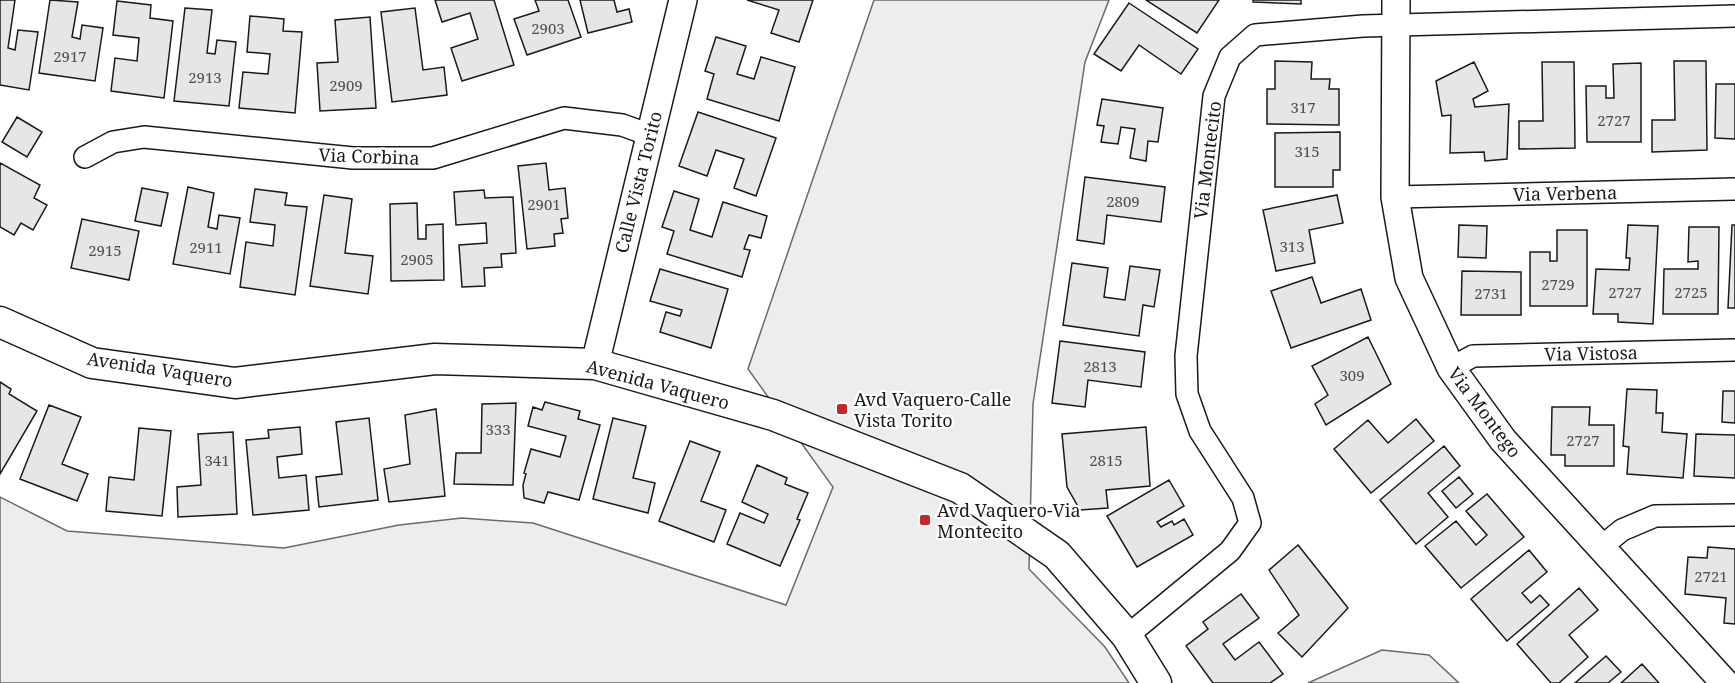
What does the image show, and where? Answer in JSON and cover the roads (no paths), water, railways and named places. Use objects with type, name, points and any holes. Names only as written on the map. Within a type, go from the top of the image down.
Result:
[{"type":"main road","name":"Avenida Vaquero","points":[[0,322],[92,363],[235,383],[435,358],[595,364],[773,416],[960,488],[1057,555],[1127,636],[1156,683]]},
{"type":"street","name":"Calle Vista Torito","points":[[595,364],[683,0]]},
{"type":"street","name":"Via Montecito","points":[[1127,636],[1230,551],[1250,523],[1243,498],[1200,431],[1186,394],[1186,356],[1214,96],[1230,57],[1255,35],[1363,26],[1396,13],[1735,16]]},
{"type":"street","name":"Via Montego","points":[[1396,13],[1395,197],[1409,278],[1450,369],[1503,440],[1725,683]]},
{"type":"street","name":"Via Corbina","points":[[85,157],[113,142],[144,137],[353,158],[433,158],[564,118],[622,125],[650,135]]},
{"type":"street","name":"Via Verbena","points":[[1395,197],[1735,189]]},
{"type":"street","name":"Via Vistosa","points":[[1450,369],[1473,356],[1735,350]]},
{"type":"street","points":[[1601,547],[1622,530],[1655,516],[1735,515]]},
{"type":"place","name":"Avd Vaquero-Calle Vista Torito","points":[[842,409]]},
{"type":"place","name":"Avd Vaquero-Via Montecito","points":[[925,520]]}]
